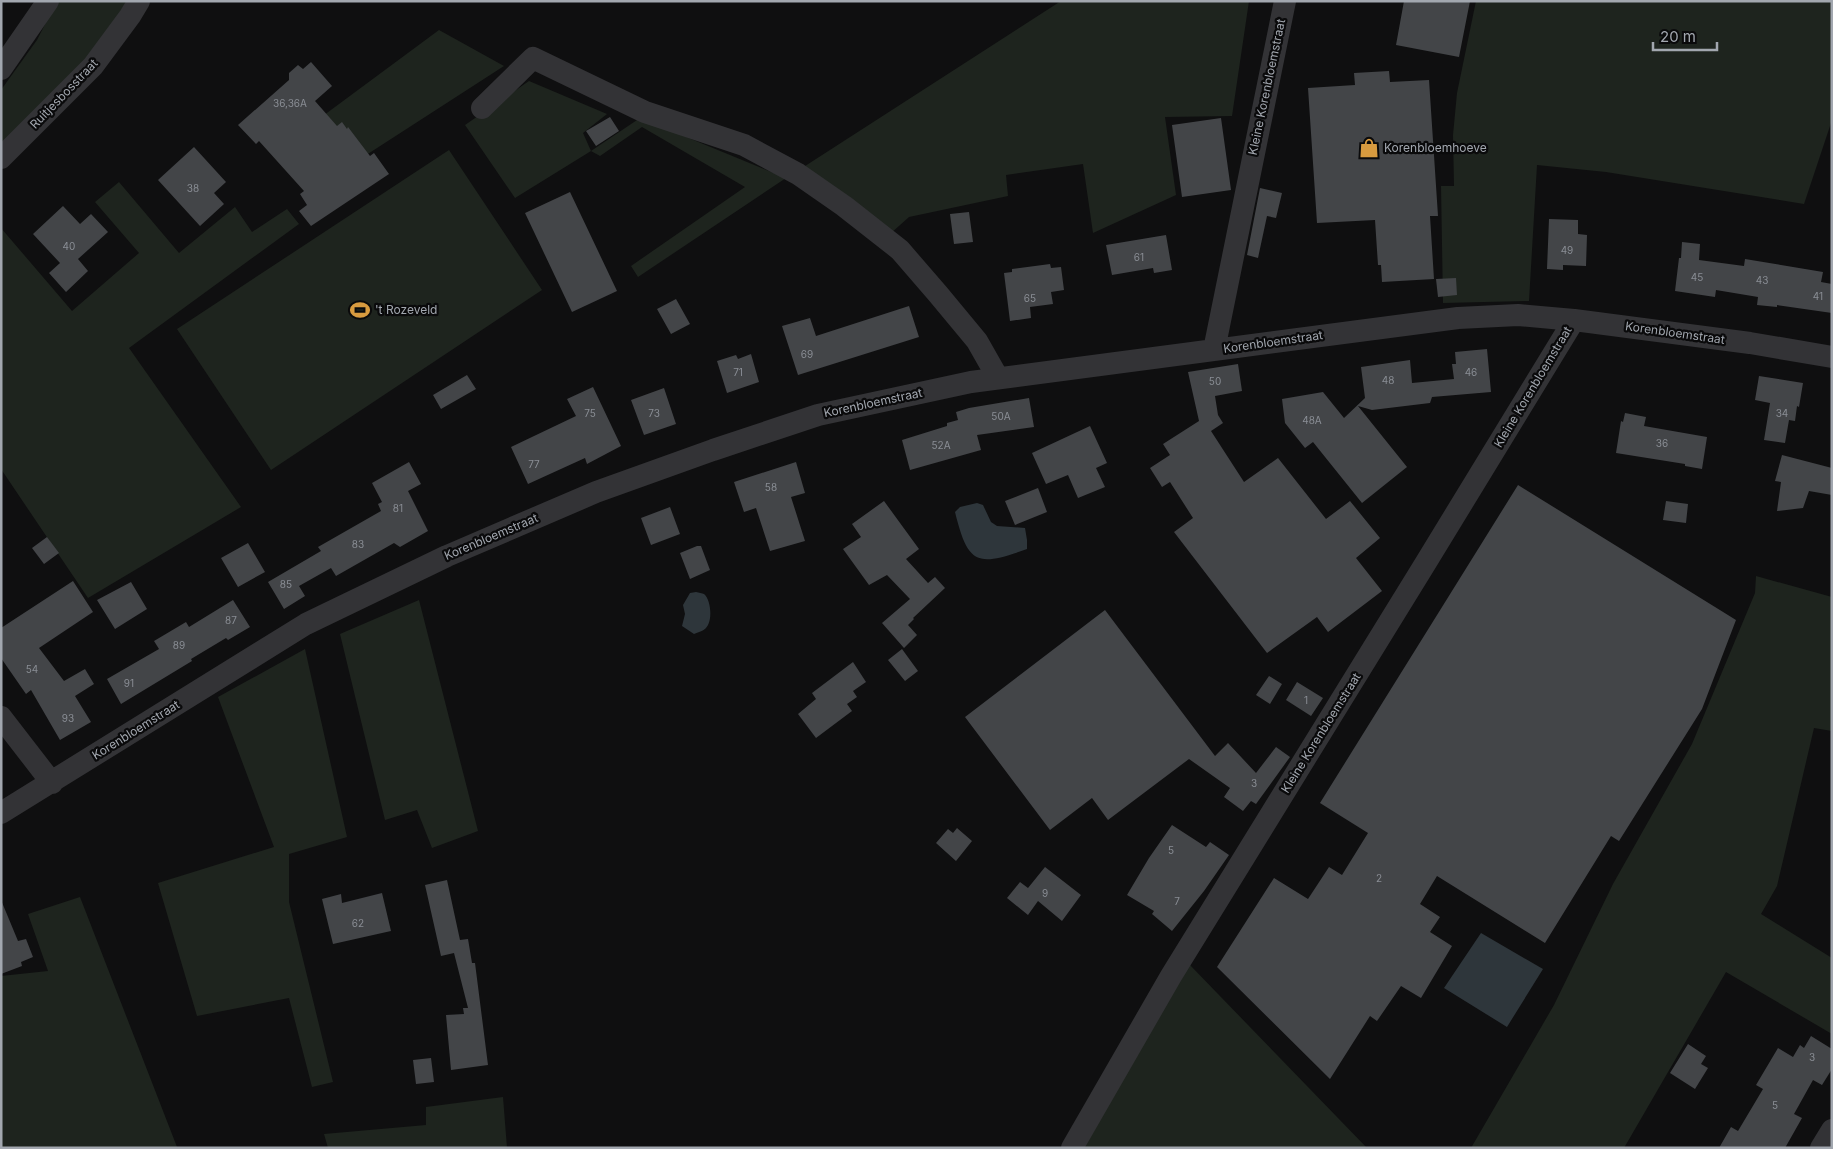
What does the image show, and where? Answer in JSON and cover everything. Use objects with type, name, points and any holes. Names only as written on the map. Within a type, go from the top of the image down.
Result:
[{"type":"street","points":[[1,69],[48,1]]},
{"type":"street","name":"Ruitjesbosstraat","points":[[1,158],[92,66],[139,1]]},
{"type":"street","name":"Kleine Korenbloemstraat","points":[[1214,350],[1285,1]]},
{"type":"street","points":[[482,108],[533,58],[644,112],[744,145],[806,179],[900,250],[977,341],[998,378]]},
{"type":"street","name":"Korenbloemstraat","points":[[1,813],[306,624],[447,556],[596,492],[818,415],[971,382],[1458,318],[1518,315],[1574,320],[1740,342],[1832,357]]},
{"type":"street","name":"Kleine Korenbloemstraat","points":[[1072,1148],[1171,976],[1574,320]]},
{"type":"street","points":[[1,718],[52,783]]},
{"type":"street","points":[[1821,1148],[1832,1130]]},
{"type":"shaded area","points":[[57,1],[132,1],[94,56],[1,147],[1,90],[37,40]]},
{"type":"shaded area","points":[[1061,1],[1249,1],[1232,116],[1165,117],[1176,195],[1093,233],[1083,164],[1006,175],[1008,196],[909,217],[890,234],[802,168]]},
{"type":"shaded area","points":[[1476,1],[1832,1],[1832,120],[1804,204],[1606,172],[1537,165],[1529,301],[1443,303],[1441,186],[1454,186],[1453,135],[1457,93]]},
{"type":"shaded area","points":[[439,30],[504,66],[343,170],[312,124]]},
{"type":"shaded area","points":[[529,81],[607,114],[583,133],[591,151],[515,198],[465,125]]},
{"type":"shaded area","points":[[640,118],[786,178],[638,277],[631,266],[745,187],[642,127],[600,156],[591,151]]},
{"type":"shaded area","name":"'t Rozeveld","points":[[449,150],[542,290],[271,470],[177,329]]},
{"type":"shaded area","points":[[119,182],[179,253],[235,207],[252,232],[287,209],[299,224],[129,348],[241,507],[88,598],[1,469],[1,228],[72,311],[139,253],[95,202]]},
{"type":"shaded area","points":[[977,503],[983,505],[991,522],[997,526],[1025,528],[1027,549],[1010,555],[986,559],[977,557],[970,552],[960,530],[955,512],[960,507]]},
{"type":"shaded area","points":[[1756,576],[1832,597],[1832,731],[1814,728],[1777,886],[1761,914],[1832,958],[1832,1034],[1726,972],[1624,1148],[1471,1148],[1554,1005],[1613,884],[1692,744],[1755,593]]},
{"type":"shaded area","points":[[690,593],[704,594],[706,597],[710,614],[707,627],[694,634],[682,626],[685,614],[683,605]]},
{"type":"shaded area","points":[[419,600],[478,831],[432,848],[417,810],[385,820],[340,634]]},
{"type":"shaded area","points":[[305,649],[347,837],[289,854],[289,902],[333,1082],[312,1087],[289,998],[197,1016],[158,883],[274,847],[218,697]]},
{"type":"shaded area","points":[[80,897],[177,1147],[1,1148],[1,976],[48,971],[28,914]]},
{"type":"shaded area","points":[[1481,933],[1543,969],[1507,1027],[1444,988]]},
{"type":"shaded area","points":[[1189,964],[1367,1148],[1082,1148]]},
{"type":"shaded area","points":[[503,1097],[507,1148],[328,1148],[324,1134],[426,1125],[426,1107]]},
{"type":"building","points":[[1404,1],[1470,1],[1459,57],[1396,45]]},
{"type":"building","points":[[311,62],[332,86],[315,101],[337,126],[342,122],[347,129],[348,127],[370,156],[374,153],[389,174],[311,226],[299,211],[307,205],[300,194],[304,191],[259,141],[256,144],[238,125],[289,80],[289,73],[298,65],[303,69]]},
{"type":"building","points":[[1389,71],[1390,82],[1429,80],[1438,216],[1430,216],[1434,279],[1382,282],[1381,265],[1378,265],[1375,220],[1317,223],[1308,88],[1355,85],[1354,73]]},
{"type":"building","points":[[610,117],[619,131],[596,146],[586,131]]},
{"type":"building","points":[[1221,118],[1231,190],[1182,197],[1172,125]]},
{"type":"building","points":[[194,147],[226,182],[214,193],[224,204],[200,226],[158,180]]},
{"type":"building","points":[[1260,188],[1282,193],[1276,218],[1267,216],[1258,258],[1247,255]]},
{"type":"building","points":[[570,192],[617,291],[572,312],[525,213]]},
{"type":"building","points":[[63,206],[80,224],[91,214],[108,232],[78,259],[88,271],[66,292],[49,273],[60,263],[33,234]]},
{"type":"building","points":[[969,212],[973,242],[954,244],[950,214]]},
{"type":"building","points":[[1549,219],[1578,220],[1578,234],[1587,235],[1586,266],[1563,265],[1563,270],[1547,269]]},
{"type":"building","points":[[1166,235],[1172,270],[1154,273],[1153,268],[1112,275],[1106,245]]},
{"type":"building","points":[[1682,242],[1700,244],[1699,260],[1744,266],[1745,259],[1823,272],[1821,282],[1832,284],[1832,313],[1777,305],[1777,307],[1757,305],[1758,297],[1716,290],[1715,297],[1675,291]]},
{"type":"building","points":[[1050,264],[1051,268],[1061,267],[1064,290],[1051,292],[1053,304],[1030,307],[1031,318],[1010,321],[1004,273],[1012,272],[1012,269]]},
{"type":"building","points":[[1456,278],[1457,295],[1438,297],[1436,279]]},
{"type":"building","points":[[676,299],[690,324],[671,334],[657,309]]},
{"type":"building","points":[[909,306],[919,337],[798,375],[782,326],[810,318],[816,336]]},
{"type":"building","points":[[1487,349],[1491,392],[1432,397],[1430,403],[1372,410],[1358,406],[1407,467],[1362,503],[1313,442],[1305,448],[1285,423],[1282,399],[1323,392],[1344,418],[1365,398],[1361,367],[1410,360],[1412,383],[1454,379],[1452,364],[1456,364],[1455,352]]},
{"type":"building","points":[[751,354],[759,382],[727,393],[717,361],[736,355],[738,359]]},
{"type":"building","points":[[1238,364],[1242,391],[1215,396],[1218,415],[1223,423],[1211,431],[1244,482],[1278,458],[1326,519],[1350,501],[1380,538],[1356,558],[1382,591],[1328,632],[1317,617],[1267,653],[1174,532],[1193,518],[1170,482],[1162,487],[1150,468],[1170,455],[1163,444],[1199,421],[1188,372]]},
{"type":"building","points":[[467,375],[476,389],[441,409],[433,395]]},
{"type":"building","points":[[1759,376],[1803,383],[1795,421],[1789,420],[1785,443],[1764,440],[1770,403],[1755,400]]},
{"type":"building","points":[[593,387],[621,446],[587,464],[585,458],[528,484],[511,447],[576,416],[567,399]]},
{"type":"building","points":[[664,388],[676,424],[644,435],[631,400]]},
{"type":"building","points":[[1029,398],[1034,427],[977,435],[981,450],[910,470],[902,440],[947,426],[947,423],[958,420],[956,412]]},
{"type":"building","points":[[1625,413],[1646,417],[1644,426],[1707,437],[1702,469],[1685,466],[1685,464],[1616,453],[1621,421],[1623,422]]},
{"type":"building","points":[[1090,426],[1107,463],[1096,468],[1105,487],[1078,498],[1068,475],[1046,484],[1032,453]]},
{"type":"building","points":[[1782,455],[1832,468],[1832,495],[1809,491],[1803,508],[1777,511],[1781,482],[1775,481]]},
{"type":"building","points":[[409,462],[421,484],[408,491],[428,531],[400,547],[394,543],[336,576],[331,568],[299,586],[305,596],[284,609],[268,582],[321,551],[318,547],[381,511],[378,504],[382,502],[372,483]]},
{"type":"building","points":[[796,462],[805,493],[791,497],[805,541],[770,551],[756,508],[744,512],[734,482]]},
{"type":"building","points":[[1518,485],[1736,620],[1702,709],[1619,841],[1611,836],[1545,943],[1437,876],[1420,904],[1440,917],[1430,932],[1452,946],[1421,998],[1401,986],[1377,1021],[1370,1016],[1330,1079],[1217,967],[1274,878],[1308,899],[1329,867],[1342,875],[1368,833],[1320,803]]},
{"type":"building","points":[[1038,488],[1047,512],[1015,525],[1005,501]]},
{"type":"building","points":[[884,501],[919,549],[906,559],[928,583],[935,577],[945,588],[908,625],[917,635],[904,648],[882,623],[910,599],[887,575],[869,585],[843,549],[861,537],[852,524]]},
{"type":"building","points":[[1666,501],[1688,504],[1686,523],[1663,520]]},
{"type":"building","points":[[670,507],[680,534],[651,545],[641,518]]},
{"type":"building","points":[[47,537],[59,553],[44,564],[32,548]]},
{"type":"building","points":[[248,543],[265,572],[238,587],[221,558]]},
{"type":"building","points":[[701,546],[710,570],[690,579],[680,553]]},
{"type":"building","points":[[73,581],[93,612],[39,648],[64,681],[85,669],[94,684],[75,696],[91,722],[60,740],[31,690],[26,694],[1,658],[1,628]]},
{"type":"building","points":[[131,582],[147,609],[115,629],[97,600]]},
{"type":"building","points":[[233,600],[250,627],[228,640],[226,638],[121,704],[107,679],[159,649],[154,641],[186,622],[189,627]]},
{"type":"building","points":[[1105,610],[1215,756],[1228,743],[1256,773],[1276,747],[1290,757],[1256,804],[1251,801],[1243,811],[1224,797],[1230,788],[1189,759],[1108,820],[1092,798],[1050,830],[965,717]]},
{"type":"building","points":[[902,649],[918,671],[905,681],[888,660]]},
{"type":"building","points":[[853,662],[866,682],[853,691],[857,697],[847,704],[852,711],[816,738],[798,714],[816,699],[812,693]]},
{"type":"building","points":[[1269,676],[1282,684],[1270,704],[1256,695]]},
{"type":"building","points":[[1297,682],[1323,698],[1311,716],[1286,700]]},
{"type":"building","points":[[1172,825],[1206,847],[1210,842],[1229,855],[1204,891],[1172,931],[1152,914],[1154,911],[1127,895],[1149,858]]},
{"type":"building","points":[[957,828],[972,841],[956,861],[936,843],[948,829],[953,833]]},
{"type":"building","points":[[1045,867],[1081,895],[1062,921],[1038,901],[1028,915],[1007,898],[1020,882],[1028,888]]},
{"type":"building","points":[[447,880],[460,940],[468,939],[472,963],[475,963],[488,1065],[451,1070],[446,1015],[464,1014],[463,1008],[468,1008],[454,953],[441,956],[425,885]]},
{"type":"building","points":[[382,893],[391,931],[333,944],[322,899],[341,894],[342,903]]},
{"type":"building","points":[[1,900],[18,941],[26,939],[33,957],[21,962],[22,966],[1,974]]},
{"type":"building","points":[[1811,1036],[1832,1049],[1832,1069],[1822,1085],[1813,1080],[1794,1114],[1802,1118],[1785,1148],[1719,1148],[1731,1127],[1738,1131],[1763,1089],[1756,1085],[1778,1048],[1793,1057],[1800,1045],[1804,1048]]},
{"type":"building","points":[[1688,1044],[1706,1056],[1701,1064],[1708,1068],[1695,1089],[1670,1073]]},
{"type":"building","points":[[431,1058],[434,1082],[416,1084],[413,1060]]},
{"type":"place","name":"Korenbloemhoeve","points":[[1369,148]]},
{"type":"place","name":"'t Rozeveld","points":[[360,310]]}]
